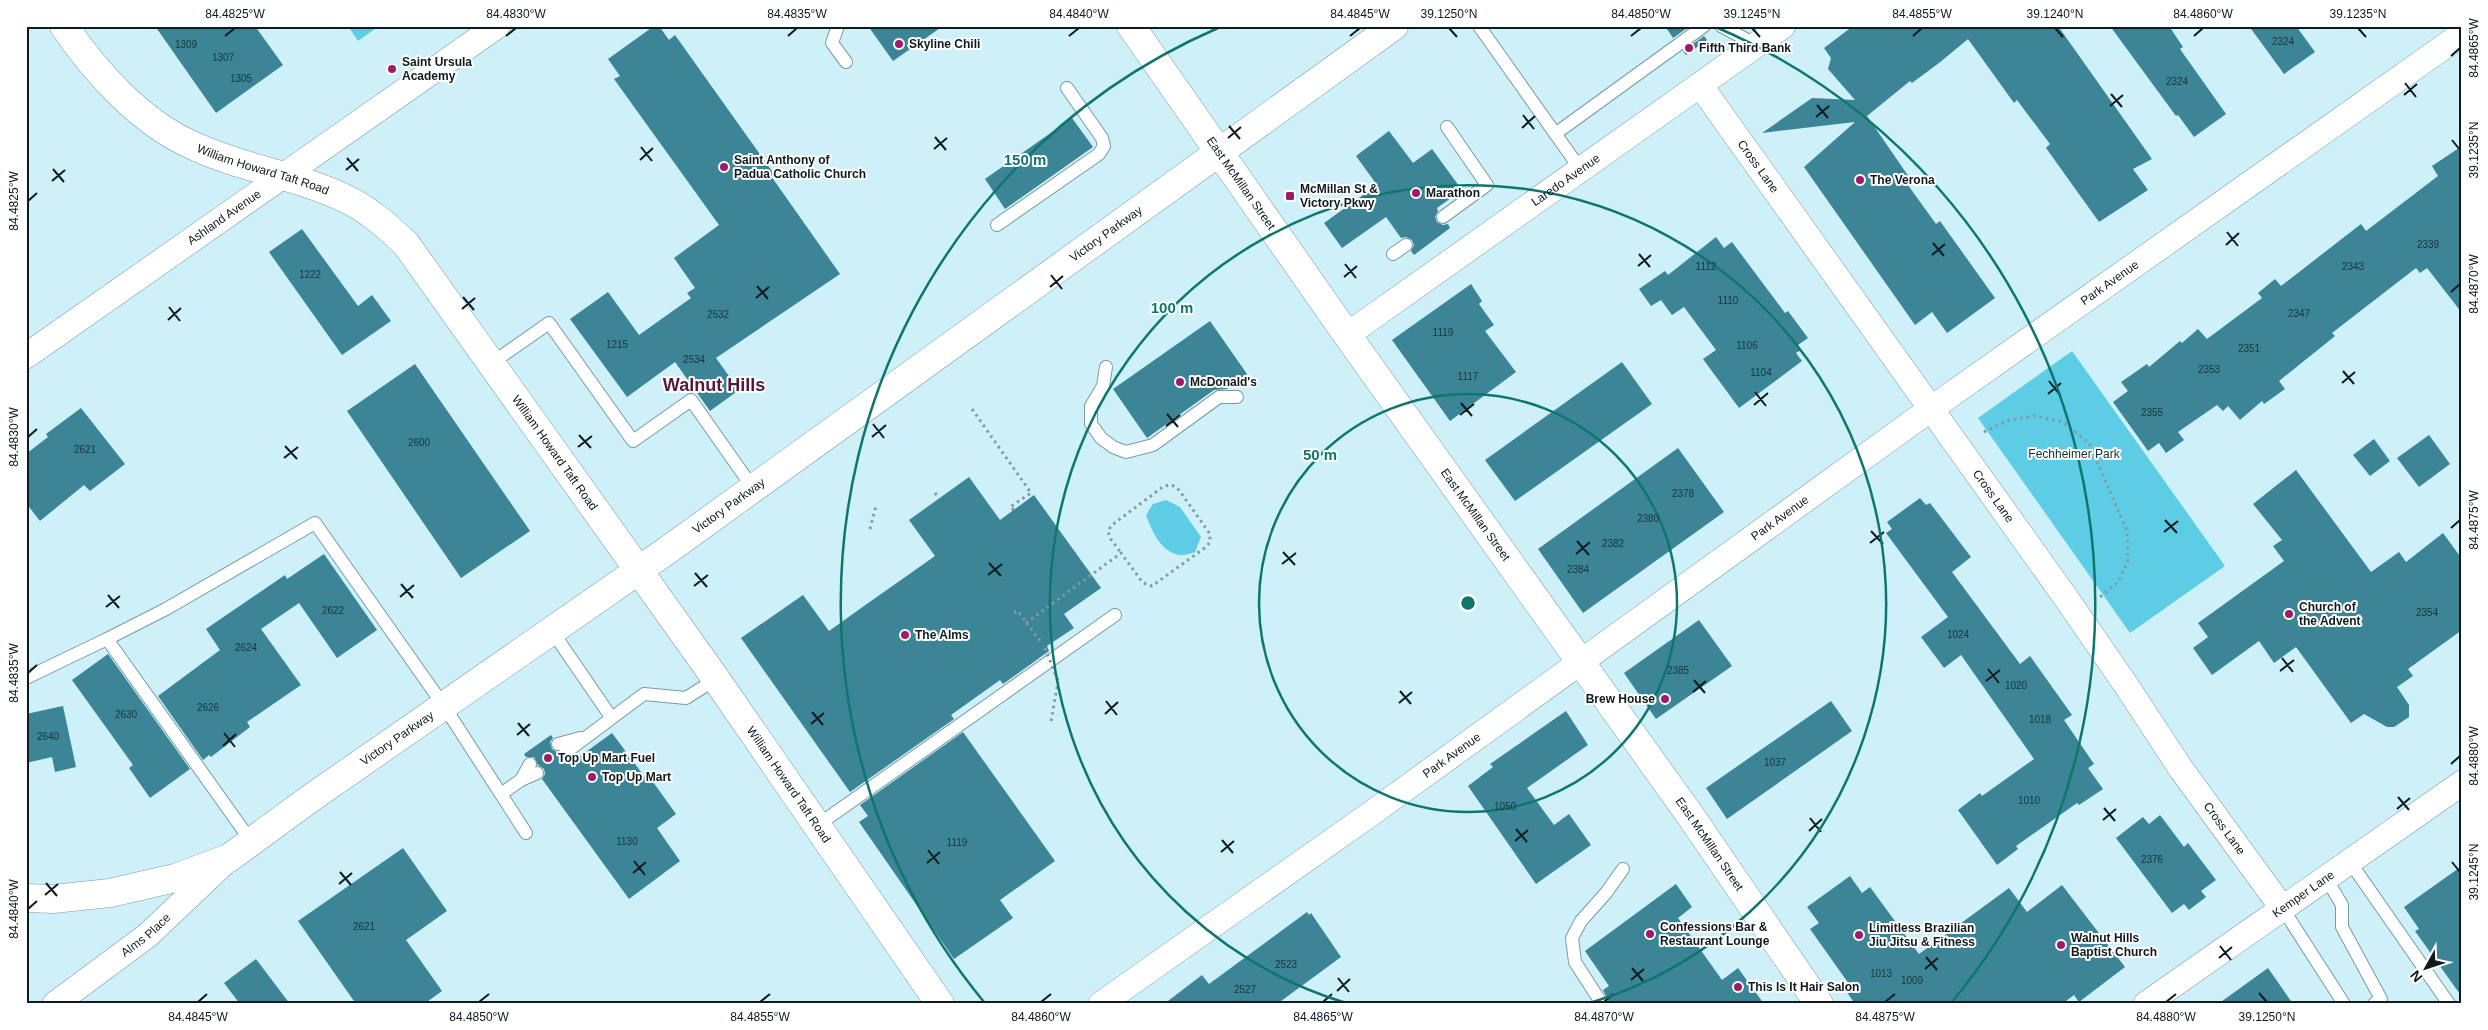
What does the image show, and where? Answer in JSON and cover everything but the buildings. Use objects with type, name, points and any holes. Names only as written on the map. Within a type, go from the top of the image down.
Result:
[{"type":"street","name":"William Howard Taft Road","points":[[64,26],[83,54],[118,93],[149,118],[193,146],[343,197],[377,218],[406,244],[716,679],[940,1004]]},
{"type":"street","name":"Ashland Avenue","points":[[26,356],[497,26]]},
{"type":"street","name":"East McMillan Street","points":[[1131,26],[1347,335],[1581,662],[1819,1004]]},
{"type":"street","name":"Victory Parkway","points":[[26,898],[53,899],[110,893],[175,878],[229,858],[638,571],[1394,26]]},
{"type":"street","name":"Laredo Avenue","points":[[1347,335],[1783,26]]},
{"type":"street","name":"Park Avenue","points":[[1101,1004],[1369,815],[1932,408],[2462,34]]},
{"type":"street","name":"Cross Lane","points":[[1700,85],[1932,408],[2128,688],[2181,770],[2283,909]]},
{"type":"street","name":"Kemper Lane","points":[[2162,999],[2326,878],[2462,783]]},
{"type":"street","name":"Alms Place","points":[[55,1004],[148,935],[229,858]]},
{"type":"lane","points":[[838,26],[832,42],[846,62]]},
{"type":"lane","points":[[1479,26],[1581,170]]},
{"type":"lane","points":[[1555,134],[1704,26]]},
{"type":"lane","points":[[1721,26],[1757,45]]},
{"type":"lane","points":[[997,226],[1099,154],[1104,146],[1102,138],[1067,88]]},
{"type":"lane","points":[[1443,217],[1487,185],[1447,128]]},
{"type":"lane","points":[[1393,254],[1406,245]]},
{"type":"lane","points":[[492,363],[549,323],[633,441],[691,400],[753,488]]},
{"type":"lane","points":[[1106,367],[1103,386],[1091,406],[1091,424],[1101,438],[1113,447],[1126,452],[1153,445],[1219,398],[1237,397]]},
{"type":"lane","points":[[26,678],[166,609],[315,523],[444,706],[526,833]]},
{"type":"lane","points":[[818,825],[1115,615]]},
{"type":"lane","points":[[552,631],[611,717]]},
{"type":"lane","points":[[107,639],[251,841]]},
{"type":"lane","points":[[562,749],[585,737],[644,694],[686,698],[716,679]]},
{"type":"lane","points":[[501,794],[534,769]]},
{"type":"lane","points":[[2350,862],[2449,1004]]},
{"type":"lane","points":[[1602,1004],[1575,962],[1572,938],[1581,921],[1606,893],[1623,869]]},
{"type":"lane","points":[[2326,878],[2342,906],[2342,927],[2382,998],[2374,1004]]},
{"type":"lane","points":[[2283,909],[2344,1004]]},
{"type":"path","points":[[972,409],[1031,493],[1010,507],[1014,510]]},
{"type":"path","points":[[1984,432],[2008,420],[2035,416],[2063,422],[2089,443],[2127,531],[2128,560],[2119,580],[2099,598]]},
{"type":"path","points":[[1172,485],[1179,490],[1210,534],[1210,542],[1206,547],[1152,586],[1143,583],[1120,553],[1110,538],[1108,530],[1164,486],[1172,485]]},
{"type":"path","points":[[935,493],[939,498]]},
{"type":"path","points":[[870,529],[876,506]]},
{"type":"path","points":[[1026,623],[1120,553]]},
{"type":"path","points":[[1014,613],[1018,611],[1045,648],[1058,681],[1051,721]]},
{"type":"green space","points":[[348,26],[379,26],[358,41]]},
{"type":"green space","name":"Fechheimer Park","points":[[2072,351],[2225,566],[2130,633],[1978,418]]},
{"type":"green space","points":[[1166,500],[1180,507],[1201,537],[1195,552],[1185,555],[1172,553],[1162,545],[1154,534],[1146,515],[1153,504]]},
{"type":"place","name":"Skyline Chili","points":[[899,44]]},
{"type":"place","name":"Fifth Third Bank","points":[[1689,48]]},
{"type":"place","name":"Saint Ursula Academy","points":[[392,69]]},
{"type":"place","name":"Saint Anthony of Padua Catholic Church","points":[[724,167]]},
{"type":"place","name":"The Verona","points":[[1860,180]]},
{"type":"place","name":"Marathon","points":[[1416,193]]},
{"type":"place","name":"McMillan St & Victory Pkwy","points":[[1290,196]]},
{"type":"place","name":"McDonald's","points":[[1180,382]]},
{"type":"place","name":"Church of the Advent","points":[[2289,614]]},
{"type":"place","name":"The Alms","points":[[905,635]]},
{"type":"place","name":"Brew House","points":[[1665,699]]},
{"type":"place","name":"Top Up Mart Fuel","points":[[548,758]]},
{"type":"place","name":"Top Up Mart","points":[[592,777]]},
{"type":"place","name":"Confessions Bar & Restaurant Lounge","points":[[1650,934]]},
{"type":"place","name":"Limitless Brazilian Jiu Jitsu & Fitness","points":[[1859,935]]},
{"type":"place","name":"Walnut Hills Baptist Church","points":[[2061,945]]},
{"type":"place","name":"This Is It Hair Salon","points":[[1738,987]]},
{"type":"district","name":"Walnut Hills","points":[[714,385]]}]
